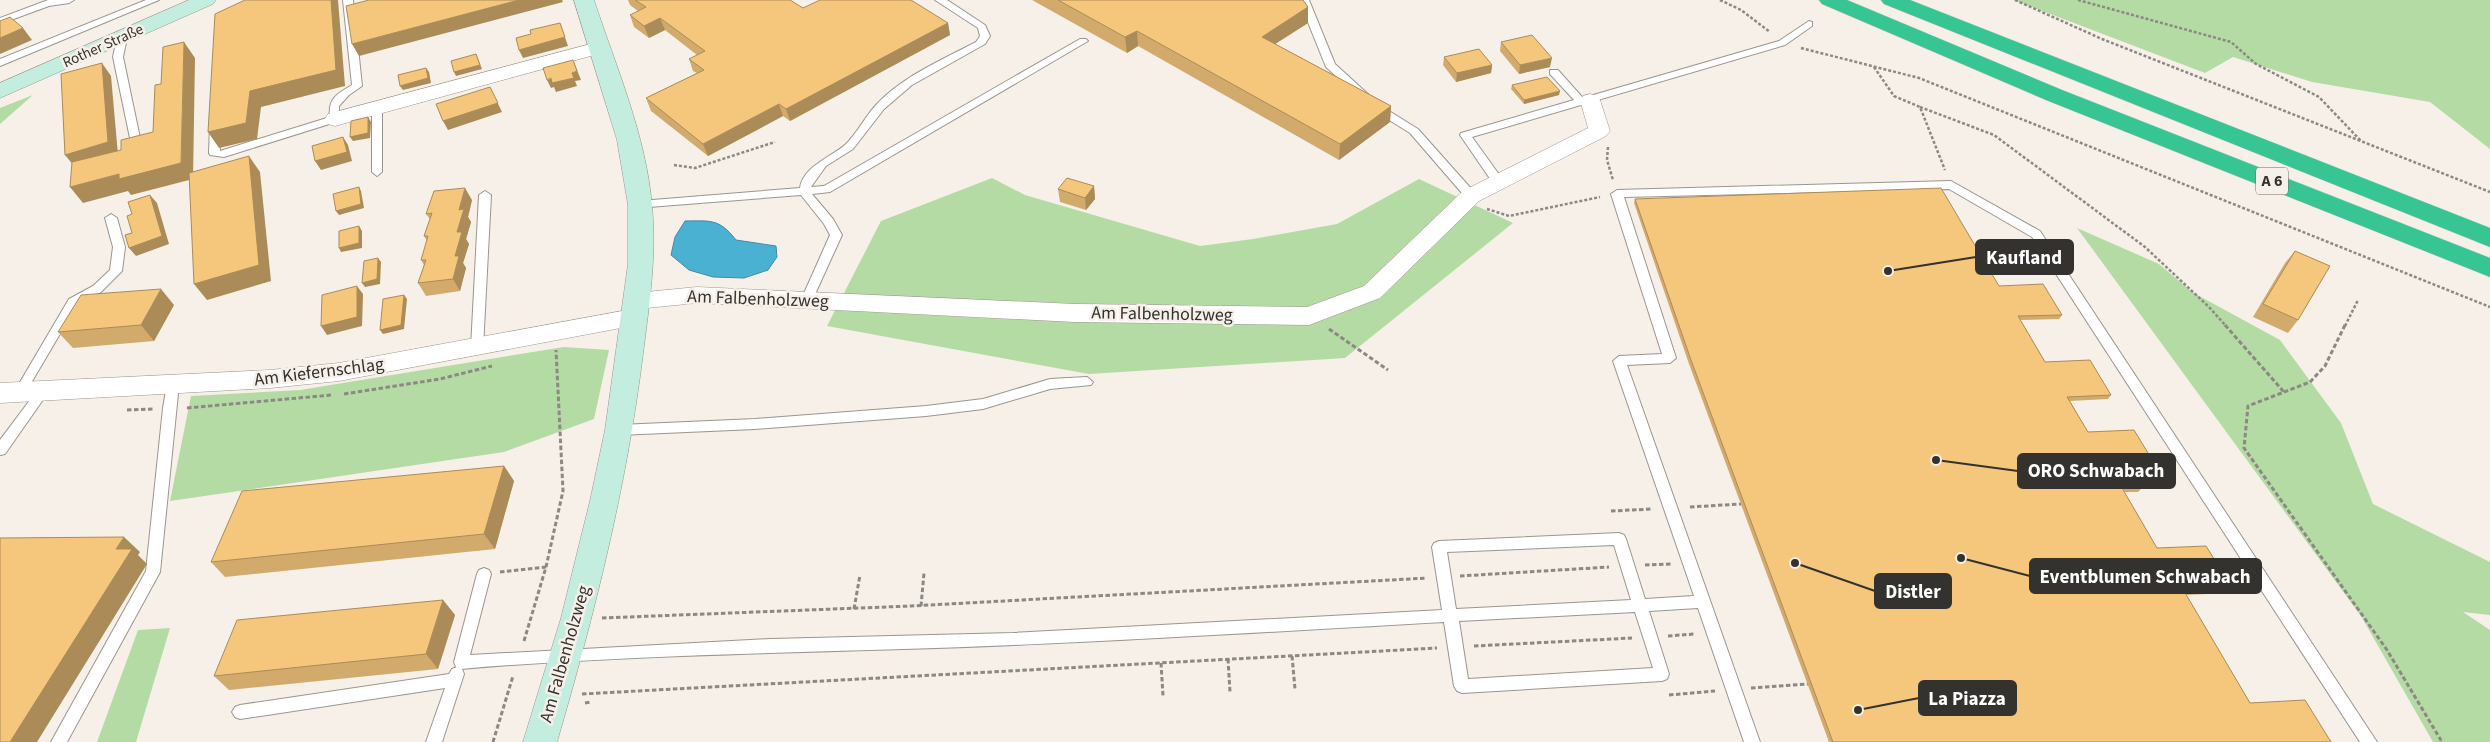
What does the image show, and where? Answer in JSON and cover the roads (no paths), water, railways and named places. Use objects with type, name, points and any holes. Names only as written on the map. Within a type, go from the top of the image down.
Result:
[{"type":"highway","name":"A 6","points":[[1829,0],[2054,95],[2490,268]]},
{"type":"highway","name":"A 6","points":[[1891,0],[2490,238]]},
{"type":"street","name":"Rother Straße","points":[[0,92],[206,0]]},
{"type":"street","name":"Am Falbenholzweg","points":[[540,742],[576,618],[605,501],[619,430],[634,309],[642,264],[640,206],[629,140],[616,94],[598,48],[584,0]]},
{"type":"street","points":[[336,119],[598,48]]},
{"type":"street","name":"Am Falbenholzweg","points":[[634,309],[697,295],[1075,313],[1310,316],[1372,292],[1471,196],[1599,131],[1586,101]]},
{"type":"street","name":"Am Kiefernschlag","points":[[21,392],[173,384],[339,372],[476,348],[634,309]]},
{"type":"lane","points":[[0,21],[47,3],[69,0]]},
{"type":"lane","points":[[0,63],[154,0]]},
{"type":"lane","points":[[214,114],[214,153],[220,155],[336,119],[334,105],[346,93],[357,86],[348,0]]},
{"type":"lane","points":[[807,300],[836,236],[829,222],[805,192],[806,183],[822,164],[849,147],[880,107],[901,89],[980,44],[985,36],[982,27],[940,0]]},
{"type":"lane","points":[[1304,0],[1330,65],[1377,108],[1414,131],[1471,196]]},
{"type":"lane","points":[[1499,183],[1466,135],[1782,43],[1809,24]]},
{"type":"lane","points":[[122,38],[118,57],[135,138]]},
{"type":"lane","points":[[640,206],[826,189],[843,181],[1083,41]]},
{"type":"lane","points":[[1554,72],[1586,101]]},
{"type":"lane","points":[[377,108],[377,172]]},
{"type":"lane","points":[[1752,742],[1620,361],[1670,358],[1617,194],[1951,185],[2036,234],[2368,742]]},
{"type":"lane","points":[[476,348],[486,195]]},
{"type":"lane","points":[[0,450],[21,392],[73,302],[97,289],[116,271],[119,247],[111,218]]},
{"type":"lane","points":[[619,430],[652,427],[765,424],[926,411],[983,404],[1050,384],[1087,382]]},
{"type":"lane","points":[[59,742],[153,572],[173,384]]},
{"type":"lane","points":[[1619,540],[1640,606],[1662,674],[1462,686],[1439,547],[1619,540]]},
{"type":"lane","points":[[434,742],[461,662],[484,574]]},
{"type":"lane","points":[[461,662],[566,654],[770,645],[1013,640],[1381,618],[1450,617],[1703,602]]},
{"type":"lane","points":[[240,712],[455,680]]},
{"type":"water","points":[[685,221],[714,222],[724,228],[736,240],[776,246],[777,257],[768,270],[744,278],[713,277],[689,270],[671,255],[675,237]]},
{"type":"place","name":"Kaufland","points":[[1888,271]]},
{"type":"place","name":"ORO Schwabach","points":[[1936,460]]},
{"type":"place","name":"Eventblumen Schwabach","points":[[1961,558]]},
{"type":"place","name":"Distler","points":[[1795,563]]},
{"type":"place","name":"La Piazza","points":[[1858,710]]}]
